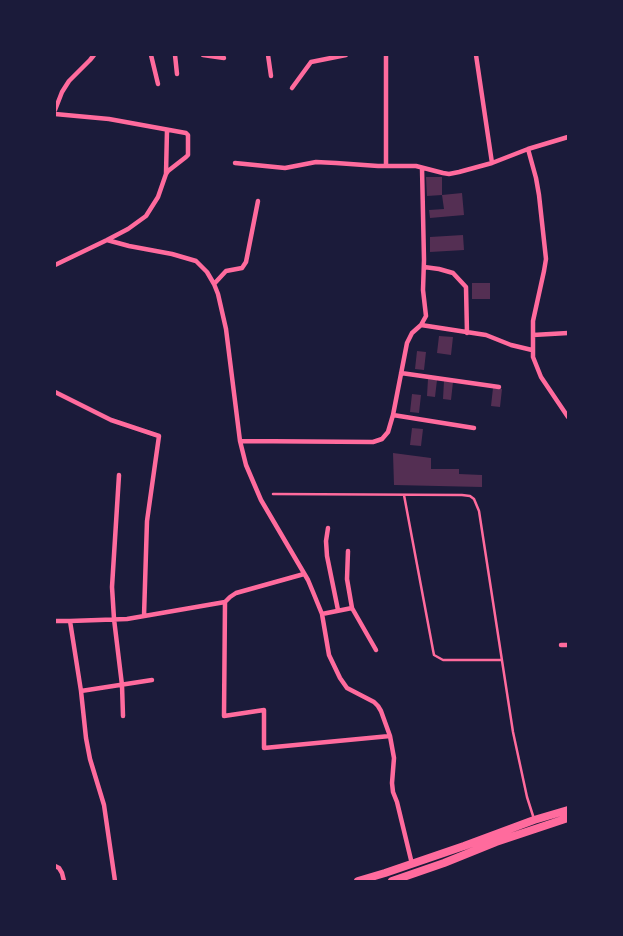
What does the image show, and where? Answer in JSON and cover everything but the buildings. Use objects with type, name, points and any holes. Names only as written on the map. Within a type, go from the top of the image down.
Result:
[{"type":"main road","points":[[358,881],[568,810]]},
{"type":"main road","points":[[392,881],[496,842],[568,818]]},
{"type":"street","points":[[55,110],[62,92],[69,81],[94,55]]},
{"type":"street","points":[[151,55],[158,84]]},
{"type":"street","points":[[175,55],[177,74]]},
{"type":"street","points":[[203,55],[224,58]]},
{"type":"street","points":[[268,55],[271,76]]},
{"type":"street","points":[[292,88],[312,62],[325,57],[346,55]]},
{"type":"street","points":[[386,55],[386,166]]},
{"type":"street","points":[[476,55],[492,163]]},
{"type":"street","points":[[55,92],[62,92]]},
{"type":"street","points":[[55,114],[108,119],[186,133],[188,135],[188,154],[166,174]]},
{"type":"street","points":[[55,265],[128,229],[146,216],[158,197],[166,174],[167,130]]},
{"type":"street","points":[[235,163],[285,168],[316,162],[336,162],[422,168],[454,174],[568,137]]},
{"type":"street","points":[[528,149],[539,195],[546,259],[533,322],[533,357],[541,377],[568,418]]},
{"type":"street","points":[[240,441],[378,441],[386,436],[393,415],[409,337],[414,330],[422,325],[426,310],[423,290],[422,168]]},
{"type":"street","points":[[214,284],[226,272],[242,268],[246,262],[258,201]]},
{"type":"street","points":[[107,240],[196,261],[207,272],[214,284],[226,328],[240,441],[246,465],[261,500],[313,592],[322,614],[329,655],[340,678],[347,688],[378,706],[390,736],[394,758],[393,792],[412,864]]},
{"type":"street","points":[[424,267],[439,269],[453,274],[466,287],[467,333]]},
{"type":"street","points":[[422,325],[486,336],[532,350]]},
{"type":"street","points":[[533,335],[568,333]]},
{"type":"street","points":[[401,373],[499,387]]},
{"type":"street","points":[[55,392],[111,420],[160,436],[148,521],[144,616]]},
{"type":"street","points":[[393,415],[474,428]]},
{"type":"street","points":[[119,476],[112,588],[122,685],[123,716]]},
{"type":"street","points":[[328,528],[326,541],[327,556],[338,610]]},
{"type":"street","points":[[348,551],[347,580],[352,608],[376,650]]},
{"type":"street","points":[[55,621],[144,616],[225,602],[236,593],[304,574]]},
{"type":"street","points":[[225,602],[224,716],[264,710],[264,748],[390,736]]},
{"type":"street","points":[[322,614],[352,608]]},
{"type":"street","points":[[70,621],[82,691],[86,738],[90,759],[104,805],[115,881]]},
{"type":"street","points":[[561,645],[568,645]]},
{"type":"street","points":[[82,691],[152,680]]},
{"type":"street","points":[[55,866],[59,868],[64,881]]},
{"type":"lane","points":[[273,494],[462,495],[470,496],[474,499],[479,511],[513,732],[525,789],[534,820]]},
{"type":"lane","points":[[404,495],[434,654],[443,660],[502,660]]}]
